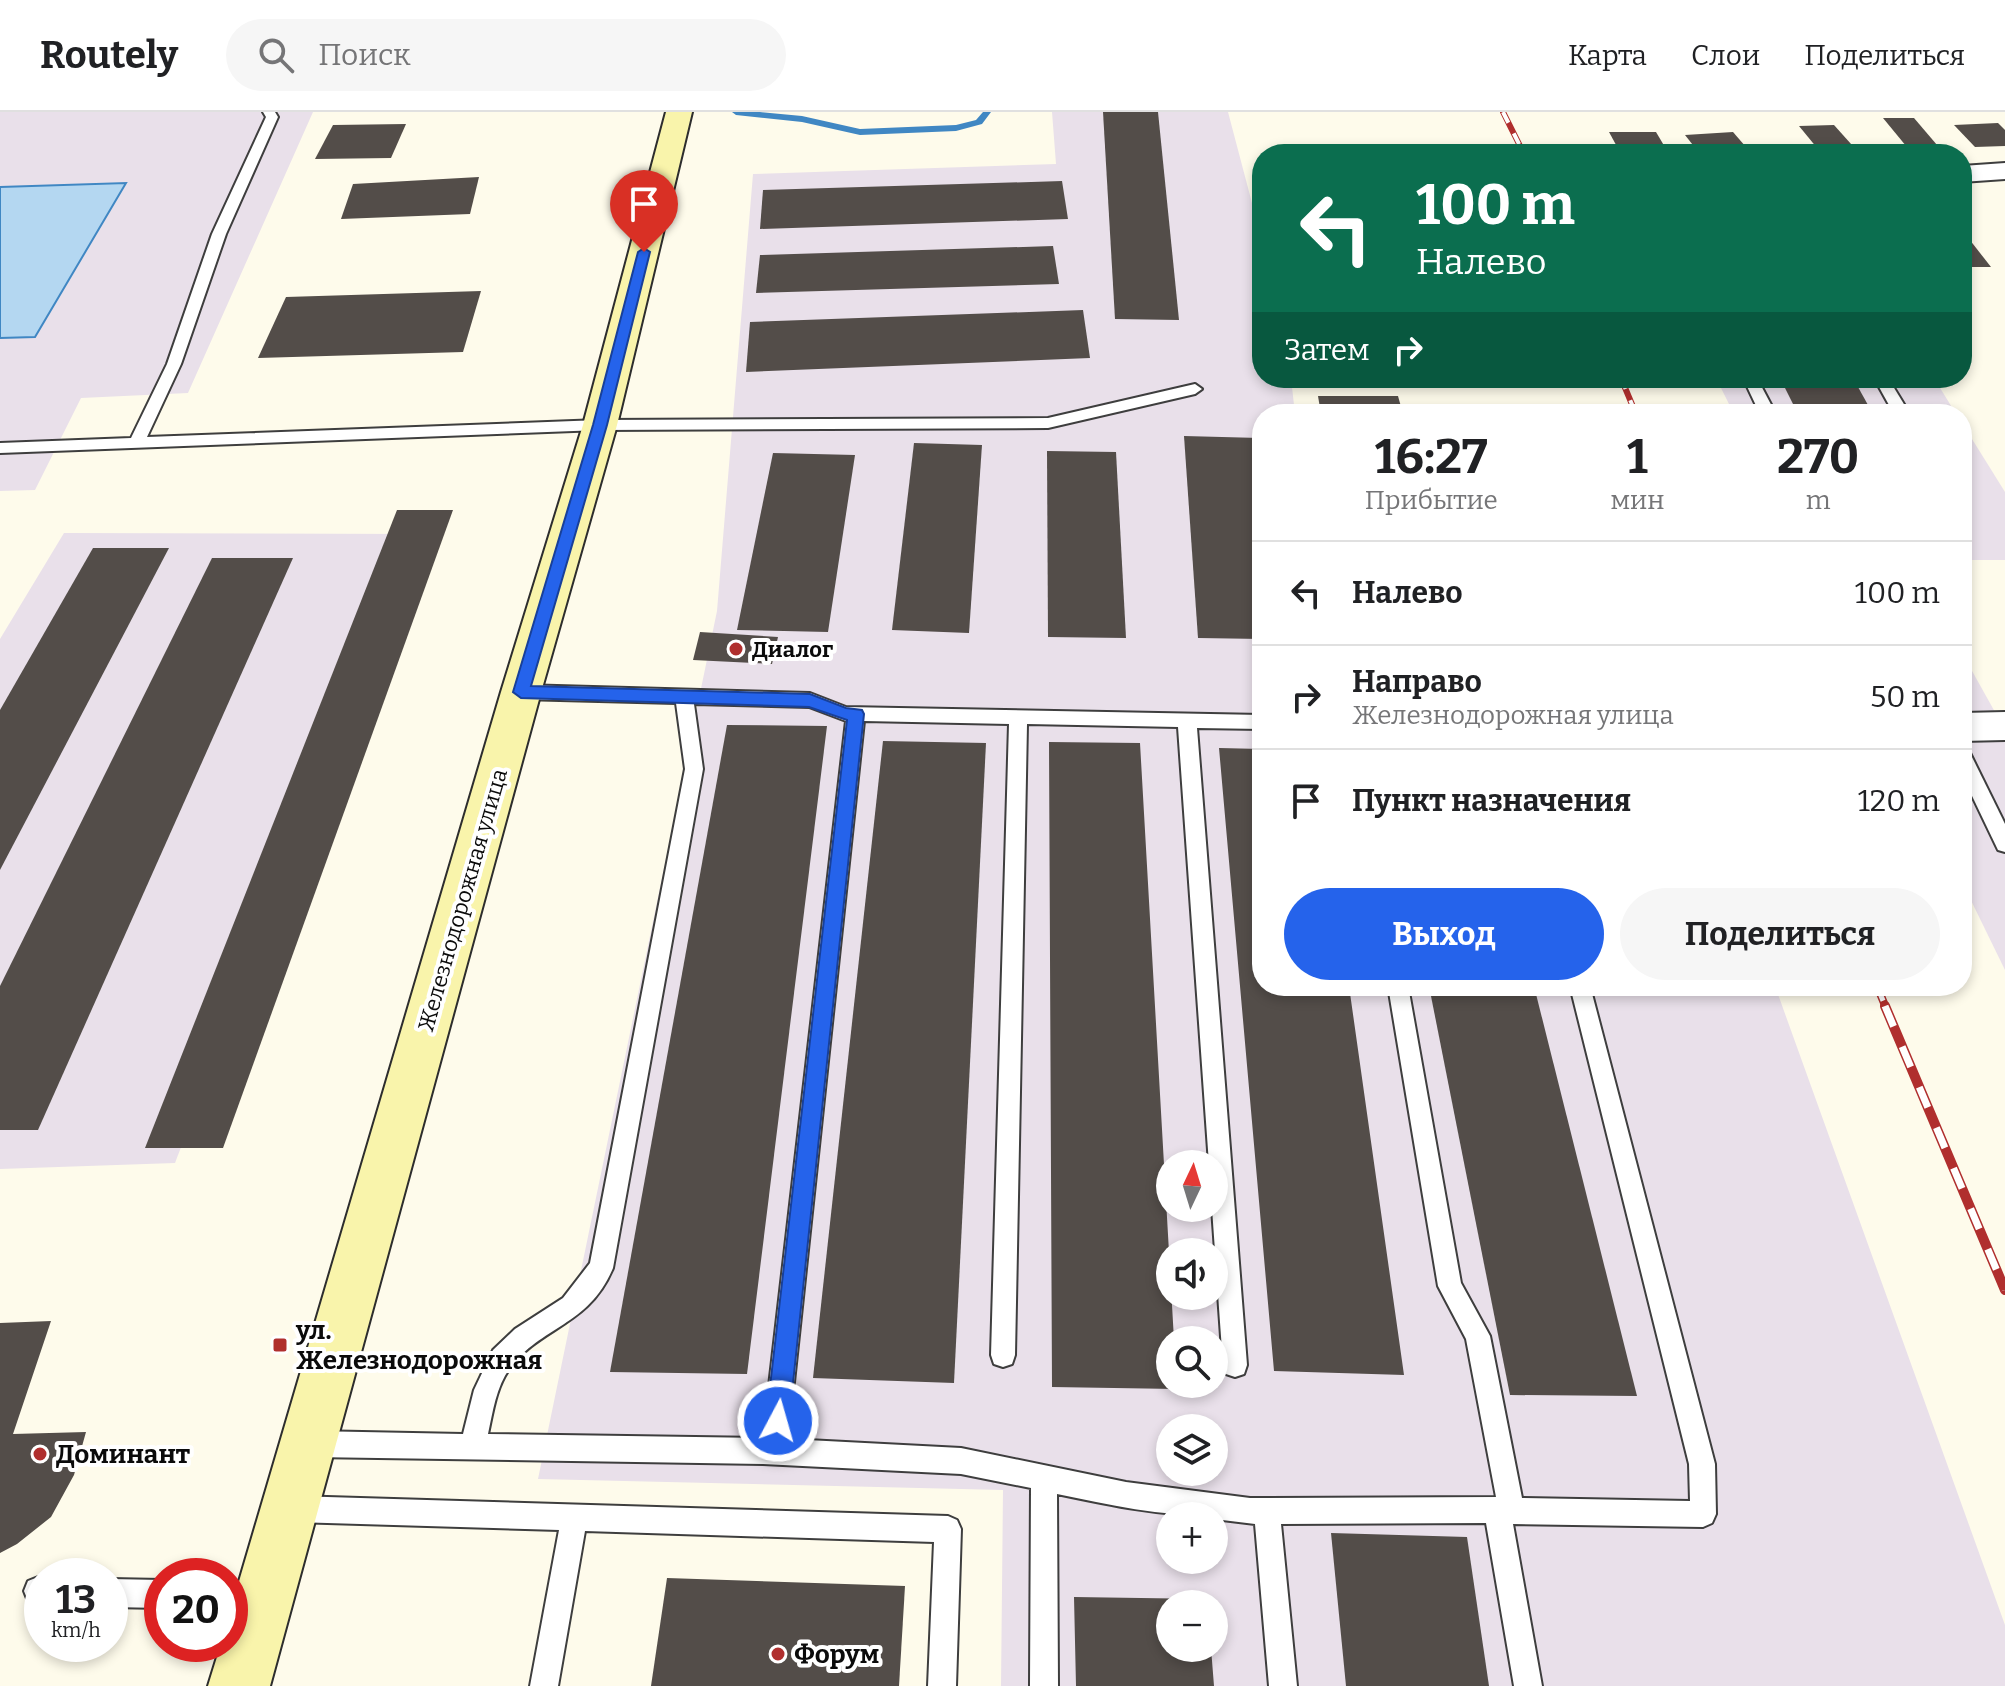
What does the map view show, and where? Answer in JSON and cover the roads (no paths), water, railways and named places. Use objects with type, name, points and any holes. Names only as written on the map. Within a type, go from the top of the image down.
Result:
[{"type":"main road","name":"Железнодорожная улица","points":[[239,1686],[253,1596],[290,1509],[521,692],[600,425],[679,112]]},
{"type":"street","points":[[1972,173],[2005,171]]},
{"type":"street","points":[[1972,727],[2005,726]]},
{"type":"lane","points":[[137,442],[174,364],[219,234],[272,117],[269,112]]},
{"type":"lane","points":[[0,448],[600,425],[1048,423],[1195,389]]},
{"type":"lane","points":[[521,692],[810,700],[845,714],[1252,722]]},
{"type":"lane","points":[[473,1447],[484,1396],[500,1360],[519,1341],[575,1303],[601,1268],[694,769],[684,696]]},
{"type":"lane","points":[[774,1451],[856,714]]},
{"type":"lane","points":[[1003,1355],[1018,718]]},
{"type":"lane","points":[[1187,721],[1235,1365]]},
{"type":"lane","points":[[1972,776],[2005,844]]},
{"type":"lane","points":[[1400,996],[1450,1286],[1478,1336],[1528,1686]]},
{"type":"lane","points":[[308,1444],[774,1451],[961,1461],[1126,1495],[1267,1511],[1504,1510],[1703,1514],[1702,1464],[1583,996]]},
{"type":"lane","points":[[1044,1478],[1044,1686]]},
{"type":"lane","points":[[290,1509],[948,1529],[942,1686]]},
{"type":"lane","points":[[1267,1511],[1283,1686]]},
{"type":"lane","points":[[544,1686],[574,1518]]},
{"type":"water","points":[[126,183],[35,337],[0,338],[0,187]]},
{"type":"waterway","points":[[736,112],[802,119],[860,132],[956,128],[979,122],[987,112]]},
{"type":"railway","points":[[1503,112],[1519,144]]},
{"type":"railway","points":[[1625,388],[1632,404]]},
{"type":"railway","points":[[1881,996],[1886,1008]]},
{"type":"railway","points":[[1885,1006],[2005,1290]]},
{"type":"place","name":"Диалог","points":[[736,649]]},
{"type":"place","name":"ул. Железнодорожная","points":[[280,1345]]},
{"type":"place","name":"Доминант","points":[[40,1454]]},
{"type":"place","name":"Форум","points":[[778,1654]]}]
